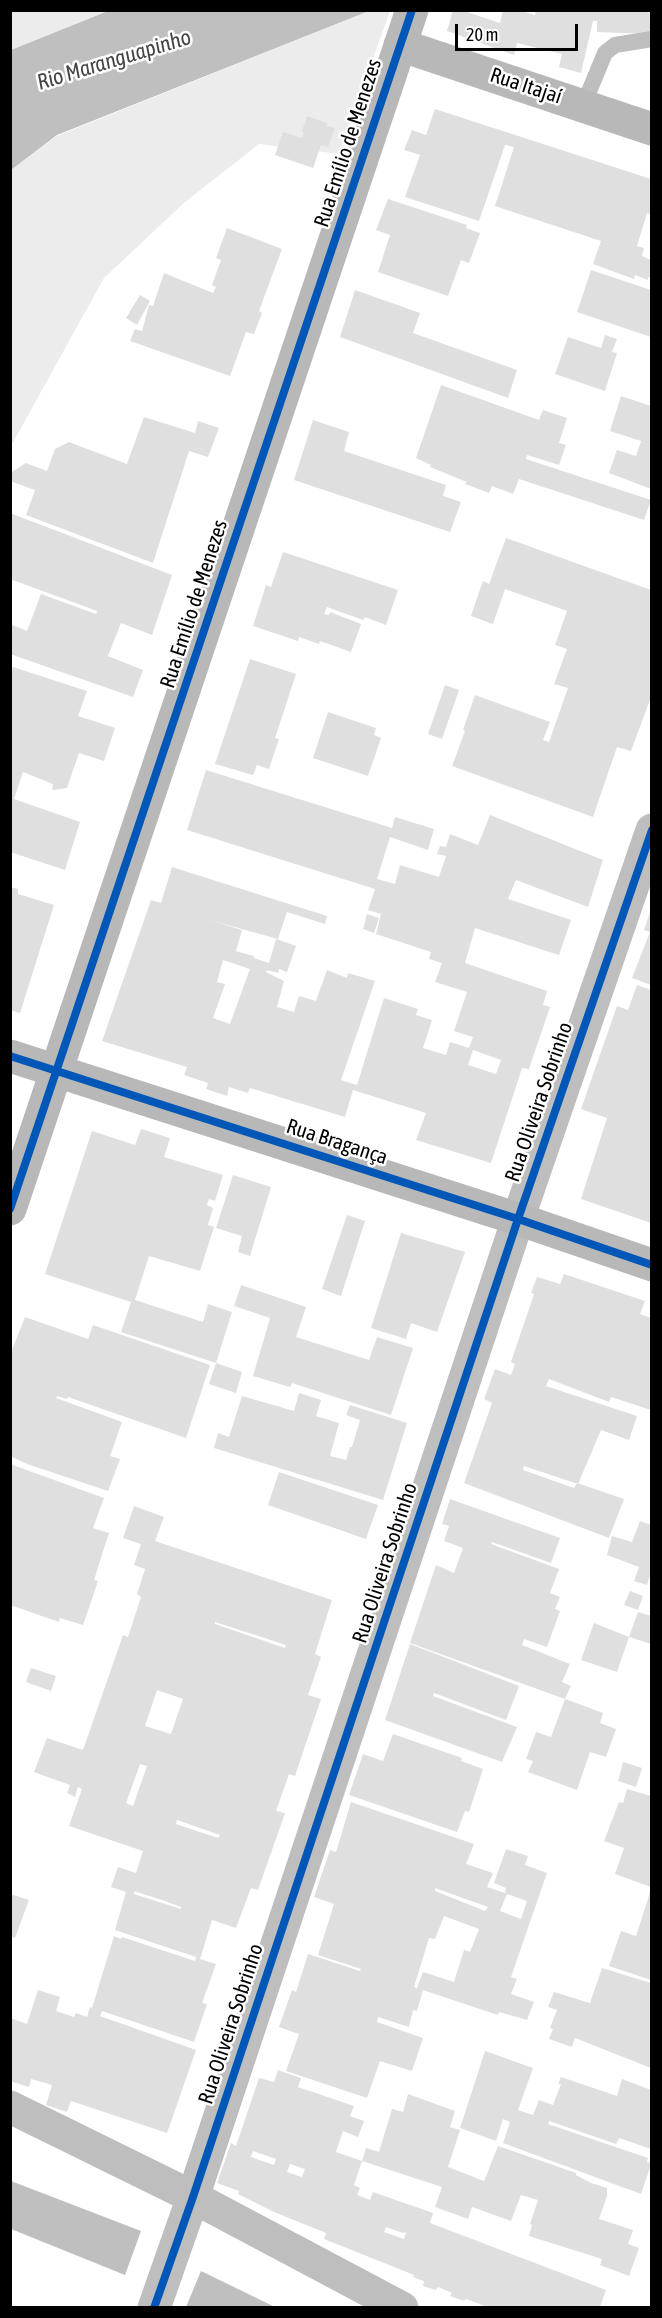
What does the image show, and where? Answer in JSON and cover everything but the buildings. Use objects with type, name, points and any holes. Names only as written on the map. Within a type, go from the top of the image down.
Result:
[{"type":"street","name":"Rua Emílio de Menezes","points":[[10,1209],[412,10]]},
{"type":"street","name":"Rua Itajaí","points":[[400,45],[651,129]]},
{"type":"street","name":"Rua Oliveira Sobrinho","points":[[154,2307],[193,2198],[518,1219],[651,830]]},
{"type":"street","name":"Rua Bragança","points":[[10,1056],[518,1219],[651,1265]]},
{"type":"street","points":[[10,2107],[193,2198],[402,2307]]},
{"type":"lane","points":[[583,106],[605,53],[615,45],[651,39]]},
{"type":"shaded area","points":[[11,11],[108,11],[11,50]]},
{"type":"shaded area","points":[[369,11],[390,11],[339,154],[259,144],[185,202],[104,278],[11,446],[11,170],[57,136]]},
{"type":"water","name":"Rio Maranguapinho","points":[[108,11],[369,11],[57,135],[11,170],[11,50]]},
{"type":"water","points":[[11,2181],[141,2231],[125,2275],[11,2229]]},
{"type":"water","points":[[201,2271],[275,2307],[186,2307]]},
{"type":"cycle path","points":[[10,1209],[412,10]]},
{"type":"cycle path","points":[[154,2308],[193,2197],[518,1219],[652,830]]},
{"type":"cycle path","points":[[10,1056],[518,1219],[652,1265]]}]
